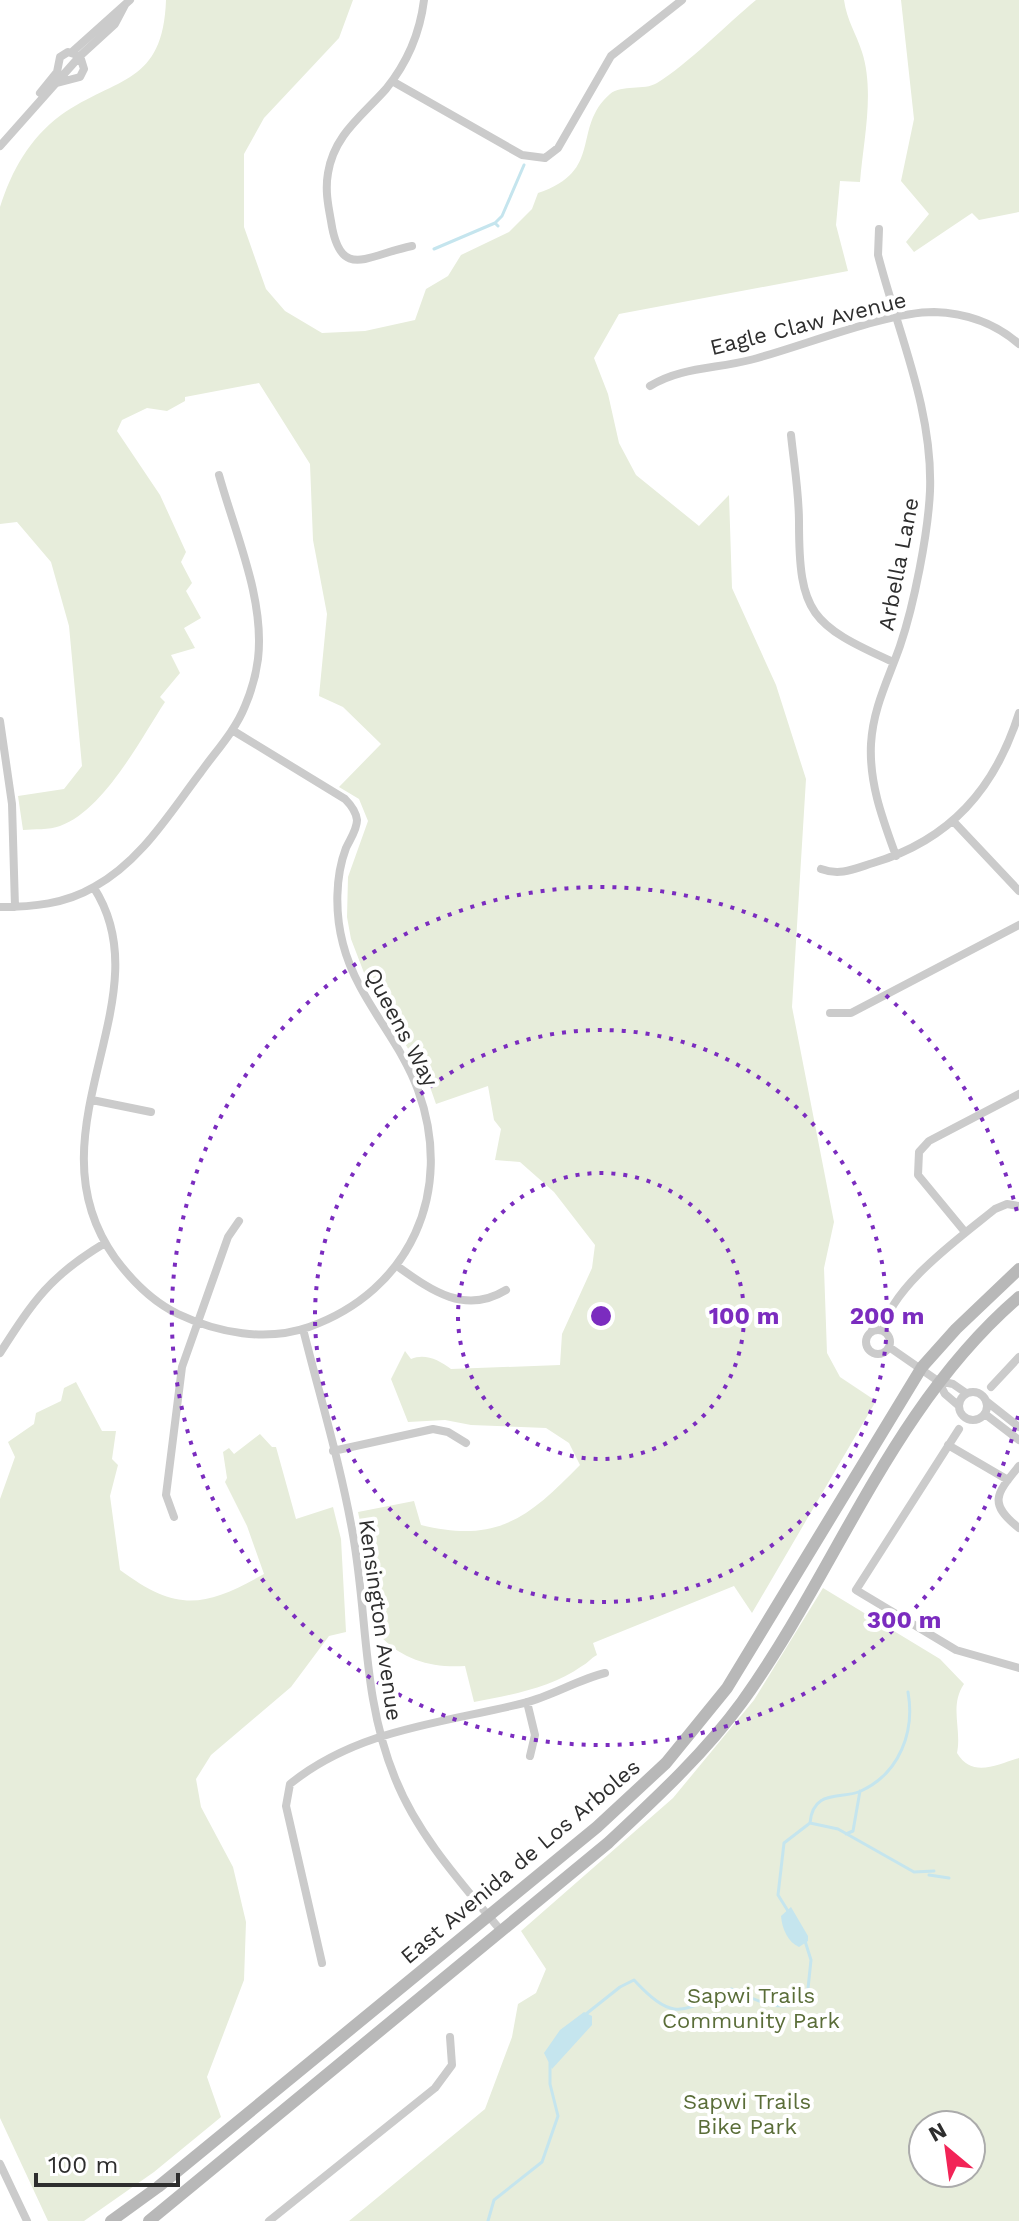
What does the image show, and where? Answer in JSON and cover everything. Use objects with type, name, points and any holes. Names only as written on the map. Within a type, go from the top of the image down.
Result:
[{"type":"main road","name":"East Avenida de Los Arboles","points":[[111,2221],[158,2187],[628,1800],[702,1721],[735,1675],[922,1367],[956,1329],[1019,1269]]},
{"type":"main road","name":"East Avenida de Los Arboles","points":[[149,2221],[608,1843],[724,1725],[765,1666],[839,1538],[938,1381],[1019,1297]]},
{"type":"street","points":[[412,246],[365,259],[350,259],[332,242],[327,204],[328,172],[338,143],[392,81],[412,48],[424,0]]},
{"type":"street","points":[[392,81],[522,155],[545,158],[558,148],[564,131],[611,56],[682,0]]},
{"type":"street","points":[[0,146],[57,83],[98,26],[127,3]]},
{"type":"street","points":[[34,108],[57,72],[60,57],[76,54],[106,33],[127,3]]},
{"type":"street","points":[[98,26],[106,33]]},
{"type":"street","points":[[57,83],[80,77],[84,69],[76,54]]},
{"type":"street","name":"Arbella Lane","points":[[879,229],[878,255],[925,415],[931,470],[927,522],[904,631],[876,707],[871,747],[874,790],[896,856]]},
{"type":"street","name":"Eagle Claw Avenue","points":[[650,386],[671,373],[748,360],[895,318],[932,312],[968,317],[1000,330],[1019,344]]},
{"type":"street","points":[[791,435],[798,503],[798,567],[806,597],[834,632],[893,662]]},
{"type":"street","points":[[0,907],[58,902],[94,888],[143,849],[232,730],[253,683],[258,632],[255,604],[219,475]]},
{"type":"street","points":[[821,869],[836,875],[896,856],[954,822],[997,769],[1019,713]]},
{"type":"street","points":[[0,721],[12,804],[15,907]]},
{"type":"street","name":"Queens Way","points":[[94,888],[110,928],[115,975],[83,1140],[83,1177],[86,1197],[105,1243],[146,1293],[198,1323],[250,1334],[303,1329],[356,1305],[397,1266],[415,1238],[430,1175],[430,1143],[418,1089],[356,981],[342,941],[338,883],[356,826],[355,812],[345,799],[232,730]]},
{"type":"street","points":[[954,822],[1019,891]]},
{"type":"street","points":[[830,1013],[851,1013],[1019,925]]},
{"type":"street","points":[[965,1232],[918,1175],[919,1152],[929,1141],[1019,1094]]},
{"type":"street","points":[[92,1100],[151,1112]]},
{"type":"street","points":[[883,1331],[890,1340],[889,1347],[879,1354],[868,1350],[866,1338],[881,1313],[890,1308],[965,1232],[995,1209],[1007,1204],[1019,1206]]},
{"type":"street","points":[[174,1517],[166,1495],[182,1367],[228,1237],[239,1221]]},
{"type":"street","points":[[0,1353],[46,1285],[72,1263],[105,1243]]},
{"type":"street","points":[[397,1266],[428,1289],[459,1301],[478,1302],[506,1290]]},
{"type":"street","points":[[883,1331],[890,1308]]},
{"type":"street","name":"Kensington Avenue","points":[[303,1329],[353,1534],[365,1663],[380,1737],[396,1781],[422,1829],[502,1932]]},
{"type":"street","points":[[871,1332],[883,1331]]},
{"type":"street","points":[[889,1347],[938,1381],[945,1394],[969,1419],[978,1419],[985,1414]]},
{"type":"street","points":[[991,1387],[1019,1357]]},
{"type":"street","points":[[1012,1364],[1019,1371]]},
{"type":"street","points":[[938,1381],[953,1384],[966,1393],[979,1393],[1019,1427]]},
{"type":"street","points":[[959,1406],[966,1393]]},
{"type":"street","points":[[985,1414],[986,1401]]},
{"type":"street","points":[[985,1414],[1019,1440]]},
{"type":"street","points":[[333,1451],[433,1429],[448,1432],[466,1443]]},
{"type":"street","points":[[959,1429],[856,1590],[956,1650],[1019,1668]]},
{"type":"street","points":[[948,1445],[1008,1480]]},
{"type":"street","points":[[1019,1466],[999,1492],[999,1509],[1019,1528]]},
{"type":"street","points":[[322,1963],[286,1806],[286,1792],[299,1777],[327,1760],[380,1737],[527,1702],[605,1673]]},
{"type":"street","points":[[527,1702],[535,1735],[530,1756]]},
{"type":"street","points":[[269,2221],[435,2088],[452,2065],[450,2037]]},
{"type":"street","points":[[0,2164],[27,2221]]},
{"type":"green space","points":[[166,0],[353,0],[339,38],[264,118],[244,154],[244,227],[266,289],[285,311],[322,333],[365,331],[415,320],[426,289],[448,276],[461,255],[509,232],[532,209],[538,193],[559,184],[572,173],[580,161],[598,107],[610,94],[657,83],[756,0],[844,0],[866,67],[868,100],[860,182],[840,181],[836,225],[848,271],[619,314],[594,358],[608,394],[619,443],[636,475],[699,526],[729,495],[732,588],[776,685],[806,779],[792,1007],[834,1222],[824,1268],[827,1353],[840,1377],[876,1401],[752,1613],[734,1586],[593,1643],[597,1655],[570,1674],[502,1697],[474,1702],[465,1666],[442,1666],[420,1661],[400,1652],[381,1637],[373,1638],[367,1554],[358,1512],[414,1501],[421,1525],[471,1531],[492,1528],[528,1512],[580,1465],[569,1443],[546,1428],[471,1425],[445,1420],[408,1422],[391,1379],[405,1351],[411,1359],[432,1358],[451,1369],[560,1365],[562,1334],[592,1268],[595,1245],[554,1192],[520,1162],[495,1160],[501,1129],[494,1120],[488,1086],[436,1104],[429,1084],[366,978],[351,939],[347,917],[348,877],[368,821],[359,799],[339,787],[381,744],[343,707],[319,696],[327,614],[313,540],[310,464],[259,383],[185,397],[185,401],[167,411],[147,408],[122,420],[117,431],[160,495],[186,552],[181,562],[192,583],[186,591],[201,618],[184,628],[195,648],[171,655],[180,673],[160,697],[165,702],[106,790],[76,818],[60,826],[23,830],[18,796],[64,789],[82,766],[69,626],[51,562],[17,522],[0,524],[0,207],[23,156],[50,124],[81,102],[133,75],[146,63],[156,48],[163,28]]},
{"type":"green space","points":[[901,0],[1019,0],[1019,212],[979,220],[972,213],[914,252],[906,242],[929,214],[901,181],[914,119]]},
{"type":"green space","points":[[76,1382],[102,1431],[116,1431],[112,1459],[118,1465],[110,1496],[120,1570],[158,1593],[191,1600],[224,1594],[264,1574],[247,1526],[225,1482],[223,1452],[229,1448],[234,1454],[260,1434],[272,1447],[276,1447],[296,1519],[333,1507],[341,1539],[346,1632],[329,1636],[291,1687],[211,1755],[196,1779],[201,1807],[233,1867],[246,1922],[244,1980],[207,2077],[221,2117],[154,2172],[84,2221],[48,2221],[0,2118],[0,1499],[15,1457],[8,1442],[34,1424],[36,1413],[61,1401],[64,1388]]},
{"type":"green space","name":"Sapwi Trails Community Park","points":[[823,1588],[940,1659],[964,1684],[957,1701],[957,1753],[970,1765],[985,1768],[1019,1758],[1019,2221],[349,2221],[485,2109],[512,2037],[518,2004],[536,1993],[546,1969],[521,1931],[673,1798],[754,1700]]},
{"type":"water","points":[[791,1907],[808,1936],[808,1941],[799,1947],[784,1930],[781,1916]]},
{"type":"water","points":[[584,2012],[592,2016],[592,2025],[552,2069],[544,2053],[560,2030]]},
{"type":"waterway","points":[[498,226],[495,223],[502,216],[524,165]]},
{"type":"waterway","points":[[434,249],[495,223]]},
{"type":"waterway","points":[[810,1823],[812,1812],[822,1800],[861,1791],[875,1783],[895,1762],[902,1749],[909,1721],[908,1692]]},
{"type":"waterway","points":[[846,1834],[853,1831],[860,1791]]},
{"type":"waterway","points":[[788,1911],[778,1895],[784,1843],[810,1823],[838,1829],[914,1872],[934,1871]]},
{"type":"waterway","points":[[929,1875],[949,1878]]},
{"type":"waterway","points":[[586,2014],[634,1980],[648,1994],[670,2008],[690,2007],[731,1989],[769,2004],[788,2006],[807,1998],[811,1960],[805,1941]]},
{"type":"waterway","points":[[488,2221],[494,2200],[542,2162],[558,2116],[550,2084],[550,2063]]},
{"type":"park label","name":"Sapwi Trails Bike Park","points":[[747,2114]]}]
